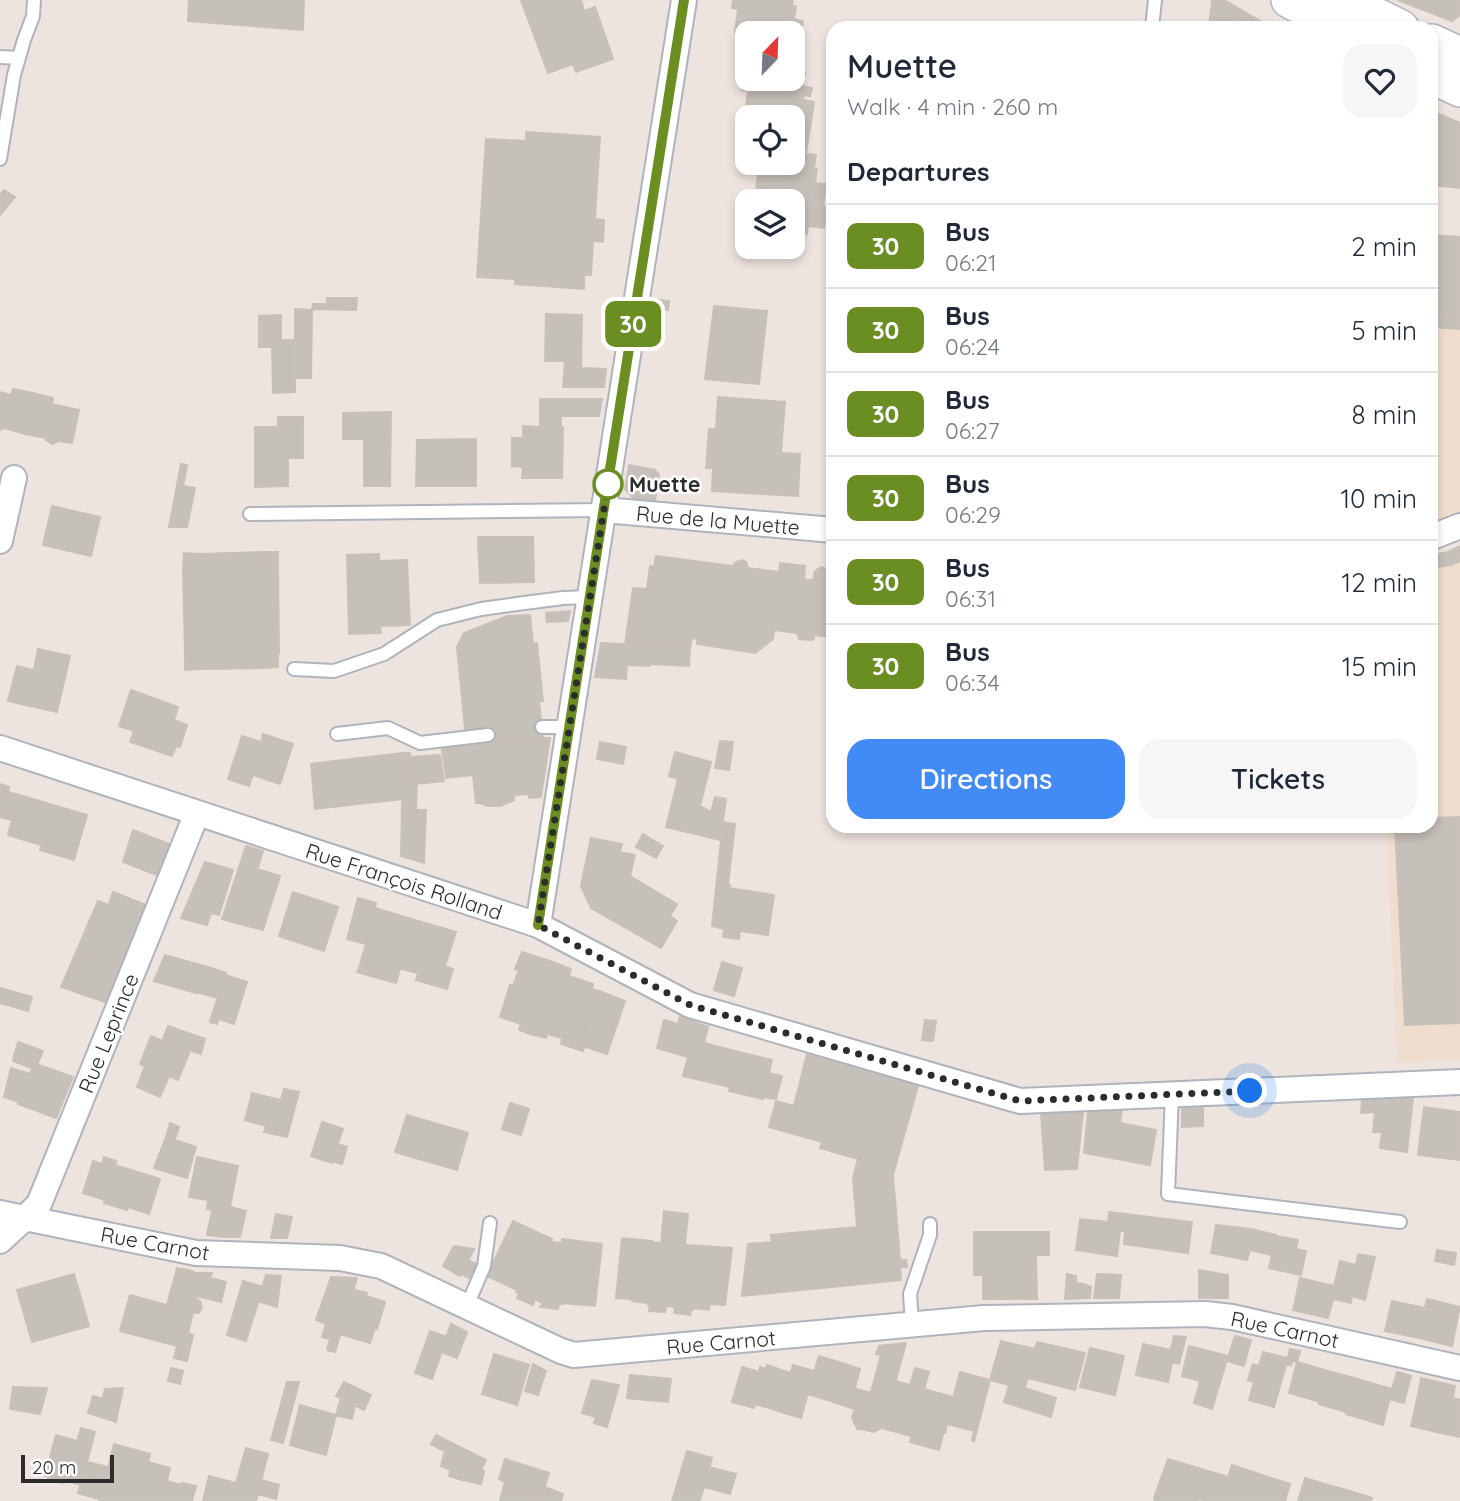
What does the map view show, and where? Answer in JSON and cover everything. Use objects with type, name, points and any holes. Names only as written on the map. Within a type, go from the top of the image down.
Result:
[{"type":"main road","points":[[1289,0],[1329,21]]},
{"type":"main road","points":[[1345,0],[1387,21]]},
{"type":"main road","points":[[1438,45],[1460,55]]},
{"type":"main road","points":[[1438,79],[1460,89]]},
{"type":"street","points":[[538,925],[684,0]]},
{"type":"street","points":[[0,541],[14,478]]},
{"type":"street","name":"Rue de la Muette","points":[[604,510],[826,529]]},
{"type":"street","points":[[1438,535],[1460,526]]},
{"type":"street","name":"Rue François Rolland","points":[[0,748],[538,925],[690,1005],[1020,1101],[1460,1082]]},
{"type":"street","name":"Rue Leprince","points":[[0,1241],[38,1204],[197,813]]},
{"type":"street","name":"Rue Carnot","points":[[0,1213],[196,1253],[358,1260],[381,1266],[561,1351],[575,1355],[984,1318],[1205,1314],[1232,1317],[1460,1368]]},
{"type":"lane","points":[[0,159],[14,75],[33,16],[34,0]]},
{"type":"lane","points":[[1153,21],[1155,0]]},
{"type":"lane","points":[[0,57],[19,58]]},
{"type":"lane","points":[[250,514],[604,510]]},
{"type":"lane","points":[[294,670],[334,671],[384,654],[437,620],[481,609],[590,597]]},
{"type":"lane","points":[[542,727],[570,727]]},
{"type":"lane","points":[[337,734],[388,728],[420,743],[488,735]]},
{"type":"lane","points":[[1172,1094],[1168,1194],[1400,1222]]},
{"type":"lane","points":[[467,1306],[484,1266],[490,1223]]},
{"type":"lane","points":[[912,1324],[909,1294],[930,1235],[930,1224]]},
{"type":"shaded area","points":[[1438,235],[1460,237],[1460,517],[1438,525]]},
{"type":"shaded area","points":[[1460,548],[1460,1060],[1397,1063],[1386,833],[1438,833],[1438,555]]},
{"type":"building","points":[[189,0],[304,0],[303,30],[188,21]]},
{"type":"building","points":[[521,0],[581,0],[584,11],[595,7],[613,59],[576,72],[573,64],[548,73]]},
{"type":"building","points":[[733,0],[793,0],[792,6],[796,6],[794,19],[803,21],[736,21],[738,9],[732,8]]},
{"type":"building","points":[[1212,0],[1224,0],[1260,21],[1240,21],[1240,18],[1211,16]]},
{"type":"building","points":[[1398,0],[1460,0],[1460,15],[1452,21]]},
{"type":"building","points":[[1211,8],[1211,16],[1240,18],[1240,21],[1210,21]]},
{"type":"building","points":[[805,87],[812,88],[810,96],[804,95],[803,100],[814,102],[806,154],[816,155],[815,183],[826,184],[824,228],[808,226],[805,234],[805,189],[756,189],[758,175],[805,175],[805,105],[746,105],[748,91],[805,91]]},
{"type":"building","points":[[1438,114],[1460,123],[1460,188],[1438,186]]},
{"type":"building","points":[[526,132],[600,137],[595,219],[604,220],[603,242],[593,241],[591,275],[584,275],[584,289],[515,284],[515,279],[477,277],[486,139],[526,141]]},
{"type":"building","points":[[4,190],[15,197],[0,215],[0,195]]},
{"type":"building","points":[[1438,235],[1460,237],[1460,315],[1438,313]]},
{"type":"building","points":[[327,298],[357,298],[356,310],[312,309],[313,304],[327,304]]},
{"type":"building","points":[[654,299],[669,301],[668,310],[653,308]]},
{"type":"building","points":[[714,306],[767,311],[759,384],[705,379]]},
{"type":"building","points":[[295,309],[312,310],[311,378],[295,378]]},
{"type":"building","points":[[1438,313],[1460,315],[1460,329],[1438,327]]},
{"type":"building","points":[[546,314],[582,315],[581,368],[606,369],[604,387],[563,387],[565,361],[545,361]]},
{"type":"building","points":[[281,315],[281,340],[295,340],[295,392],[273,393],[272,347],[259,347],[259,316]]},
{"type":"building","points":[[13,389],[33,393],[25,434],[4,428],[0,430],[0,392],[11,395]]},
{"type":"building","points":[[33,393],[53,398],[52,404],[79,410],[72,443],[59,441],[52,444],[46,438],[25,434]]},
{"type":"building","points":[[718,397],[785,402],[781,453],[800,454],[798,496],[712,491],[713,468],[706,468],[709,429],[716,429]]},
{"type":"building","points":[[540,399],[602,399],[599,416],[561,416],[562,478],[522,478],[523,467],[512,466],[512,438],[523,438],[523,426],[540,427]]},
{"type":"building","points":[[391,412],[390,486],[364,486],[364,439],[343,439],[343,413]]},
{"type":"building","points":[[278,417],[303,417],[303,458],[288,458],[288,486],[255,487],[255,427],[278,427]]},
{"type":"building","points":[[476,439],[476,486],[416,486],[417,440]]},
{"type":"building","points":[[181,464],[187,465],[183,486],[195,488],[187,527],[169,527]]},
{"type":"building","points":[[629,465],[655,470],[659,475],[655,501],[634,499],[625,489]]},
{"type":"building","points":[[52,506],[100,517],[91,556],[43,545]]},
{"type":"building","points":[[478,537],[533,537],[534,582],[480,583]]},
{"type":"building","points":[[1460,546],[1460,561],[1438,567],[1438,554]]},
{"type":"building","points":[[262,552],[262,567],[278,567],[279,653],[267,653],[267,668],[202,669],[202,655],[185,656],[183,568],[200,568],[200,554]]},
{"type":"building","points":[[262,552],[278,552],[278,567],[262,567]]},
{"type":"building","points":[[184,553],[200,554],[200,568],[183,568]]},
{"type":"building","points":[[379,554],[379,561],[407,560],[410,625],[380,626],[381,633],[349,634],[347,555]]},
{"type":"building","points":[[656,556],[733,566],[742,560],[748,568],[779,572],[780,563],[805,566],[804,580],[813,580],[815,571],[824,568],[826,636],[814,635],[811,640],[799,639],[797,633],[774,630],[773,639],[755,653],[697,644],[697,639],[692,638],[690,647],[625,645],[633,588],[647,589],[650,566],[654,567]]},
{"type":"building","points":[[570,611],[568,621],[547,622],[546,613]]},
{"type":"building","points":[[530,615],[533,644],[537,643],[543,701],[539,702],[543,738],[490,744],[488,727],[465,729],[457,647],[464,633],[507,616]]},
{"type":"building","points":[[601,643],[690,647],[689,666],[627,665],[626,679],[595,677]]},
{"type":"building","points":[[38,649],[70,656],[57,712],[8,701],[17,666],[34,670]]},
{"type":"building","points":[[267,653],[278,653],[278,667],[267,668]]},
{"type":"building","points":[[202,655],[202,669],[185,670],[185,656]]},
{"type":"building","points":[[131,690],[178,707],[174,720],[187,725],[180,747],[176,746],[172,756],[130,742],[134,731],[119,726]]},
{"type":"building","points":[[263,734],[293,744],[280,784],[253,775],[249,786],[228,779],[242,736],[261,742]]},
{"type":"building","points":[[550,738],[541,797],[529,798],[529,794],[514,795],[514,800],[500,806],[488,806],[476,803],[473,775],[446,778],[442,749]]},
{"type":"building","points":[[720,741],[733,742],[731,759],[717,757]]},
{"type":"building","points":[[600,742],[626,747],[623,764],[597,759]]},
{"type":"building","points":[[675,752],[711,762],[700,806],[711,812],[715,797],[726,799],[720,840],[666,827],[678,779],[669,776]]},
{"type":"building","points":[[403,753],[410,753],[417,784],[416,810],[426,810],[424,863],[401,856]]},
{"type":"building","points":[[403,753],[402,799],[315,809],[311,764]]},
{"type":"building","points":[[440,755],[444,781],[415,784],[411,757]]},
{"type":"building","points":[[717,757],[731,759],[729,770],[715,768]]},
{"type":"building","points":[[0,784],[9,787],[8,792],[19,795],[12,820],[0,817]]},
{"type":"building","points":[[19,795],[53,805],[41,845],[8,835]]},
{"type":"building","points":[[53,805],[87,815],[74,860],[40,850]]},
{"type":"building","points":[[1460,817],[1460,1023],[1405,1025],[1395,833],[1438,833],[1438,818]]},
{"type":"building","points":[[723,822],[735,824],[729,888],[774,895],[768,935],[740,931],[739,939],[723,937],[724,929],[712,926]]},
{"type":"building","points":[[133,830],[172,845],[159,876],[123,862]]},
{"type":"building","points":[[643,834],[663,846],[656,858],[636,847]]},
{"type":"building","points":[[591,838],[622,844],[620,852],[635,855],[630,876],[677,904],[670,916],[677,921],[661,948],[591,908],[581,886]]},
{"type":"building","points":[[246,846],[263,851],[240,924],[222,919]]},
{"type":"building","points":[[205,862],[233,870],[219,915],[211,913],[207,925],[181,918]]},
{"type":"building","points":[[257,869],[280,876],[263,930],[240,924]]},
{"type":"building","points":[[113,892],[146,905],[140,920],[108,907]]},
{"type":"building","points":[[293,892],[338,907],[324,951],[279,936]]},
{"type":"building","points":[[358,898],[376,903],[375,908],[415,920],[397,979],[359,968],[366,944],[347,939]]},
{"type":"building","points":[[98,901],[140,920],[120,965],[77,950]]},
{"type":"building","points":[[415,920],[456,932],[445,966],[453,969],[447,989],[416,980],[418,973],[401,969]]},
{"type":"building","points":[[77,950],[114,963],[106,983],[112,986],[105,1002],[61,987]]},
{"type":"building","points":[[522,952],[550,961],[530,1034],[519,1030],[521,1024],[500,1017],[510,985],[513,986],[519,970],[515,969]]},
{"type":"building","points":[[165,955],[204,966],[196,993],[154,981]]},
{"type":"building","points":[[550,961],[571,969],[569,976],[593,984],[592,989],[602,992],[583,1051],[561,1044],[562,1038],[547,1034],[546,1038],[530,1034]]},
{"type":"building","points":[[722,962],[742,968],[734,996],[714,990]]},
{"type":"building","points":[[114,963],[120,965],[112,986],[106,983]]},
{"type":"building","points":[[205,966],[226,973],[218,998],[197,992]]},
{"type":"building","points":[[359,968],[397,979],[396,983],[357,972]]},
{"type":"building","points":[[225,975],[247,982],[234,1024],[219,1019],[217,1024],[210,1022]]},
{"type":"building","points":[[0,988],[32,997],[28,1011],[0,1003]]},
{"type":"building","points":[[602,992],[625,1001],[607,1054],[586,1047]]},
{"type":"building","points":[[680,1016],[697,1023],[688,1057],[657,1048],[664,1020],[678,1024]]},
{"type":"building","points":[[925,1020],[936,1021],[933,1041],[922,1040]]},
{"type":"building","points":[[697,1023],[708,1027],[704,1043],[739,1052],[730,1087],[683,1076]]},
{"type":"building","points":[[168,1026],[205,1039],[201,1054],[162,1042]]},
{"type":"building","points":[[151,1036],[190,1051],[178,1080],[169,1076],[160,1097],[137,1087],[145,1066],[140,1064]]},
{"type":"building","points":[[18,1042],[43,1051],[37,1065],[14,1056]]},
{"type":"building","points":[[739,1052],[772,1060],[769,1073],[782,1076],[776,1099],[763,1099],[729,1091]]},
{"type":"building","points":[[807,1054],[918,1086],[893,1175],[900,1260],[906,1260],[907,1267],[900,1267],[901,1280],[742,1296],[748,1244],[772,1242],[771,1235],[857,1227],[853,1178],[858,1159],[820,1148],[822,1142],[769,1127],[776,1101],[794,1106]]},
{"type":"building","points":[[14,1056],[73,1077],[56,1118],[4,1097],[11,1068],[30,1074],[32,1068],[13,1061]]},
{"type":"building","points":[[284,1089],[299,1092],[287,1137],[264,1132],[266,1126],[245,1120],[252,1093],[281,1100]]},
{"type":"building","points":[[1413,1098],[1407,1152],[1380,1148],[1382,1132],[1373,1132],[1375,1112],[1361,1113],[1362,1100]]},
{"type":"building","points":[[510,1103],[529,1109],[521,1135],[502,1129]]},
{"type":"building","points":[[1424,1107],[1460,1112],[1460,1160],[1418,1155]]},
{"type":"building","points":[[1203,1108],[1203,1126],[1182,1127],[1182,1109]]},
{"type":"building","points":[[1122,1110],[1120,1123],[1156,1130],[1150,1165],[1084,1153],[1088,1112]]},
{"type":"building","points":[[1083,1112],[1077,1169],[1045,1170],[1041,1114]]},
{"type":"building","points":[[407,1115],[468,1133],[457,1170],[395,1152]]},
{"type":"building","points":[[322,1122],[343,1129],[338,1144],[347,1147],[342,1164],[311,1156]]},
{"type":"building","points":[[170,1123],[179,1127],[175,1139],[166,1137]]},
{"type":"building","points":[[166,1137],[196,1147],[187,1178],[154,1168]]},
{"type":"building","points":[[104,1157],[116,1161],[115,1165],[160,1179],[149,1214],[104,1203],[105,1200],[83,1193],[93,1161],[102,1164]]},
{"type":"building","points":[[197,1157],[238,1166],[224,1237],[207,1235],[212,1210],[207,1209],[208,1200],[189,1197]]},
{"type":"building","points":[[230,1207],[246,1211],[240,1237],[224,1237]]},
{"type":"building","points":[[664,1211],[688,1214],[685,1245],[732,1248],[725,1305],[710,1304],[709,1310],[693,1308],[690,1315],[674,1313],[675,1307],[666,1306],[665,1312],[649,1311],[648,1303],[616,1298],[622,1238],[661,1243]]},
{"type":"building","points":[[1109,1212],[1126,1214],[1124,1231],[1120,1231],[1117,1256],[1076,1250],[1080,1219],[1108,1222]]},
{"type":"building","points":[[276,1214],[292,1217],[287,1238],[271,1238]]},
{"type":"building","points":[[1126,1214],[1192,1222],[1188,1253],[1124,1244]]},
{"type":"building","points":[[513,1221],[552,1239],[551,1242],[562,1243],[562,1239],[602,1244],[595,1306],[562,1303],[558,1309],[540,1307],[543,1303],[535,1299],[533,1305],[517,1298],[517,1290],[487,1276]]},
{"type":"building","points":[[1216,1225],[1276,1235],[1271,1255],[1250,1250],[1247,1260],[1211,1253]]},
{"type":"building","points":[[974,1232],[1010,1232],[1010,1299],[983,1299],[983,1275],[974,1275]]},
{"type":"building","points":[[1010,1232],[1049,1232],[1049,1255],[1036,1255],[1037,1299],[1010,1299]]},
{"type":"building","points":[[1276,1236],[1298,1240],[1296,1249],[1306,1251],[1301,1275],[1269,1268]]},
{"type":"building","points":[[454,1246],[474,1249],[460,1276],[443,1266]]},
{"type":"building","points":[[1437,1250],[1456,1253],[1454,1265],[1435,1261]]},
{"type":"building","points":[[1358,1254],[1375,1257],[1365,1300],[1352,1296],[1351,1303],[1333,1299],[1328,1318],[1293,1310],[1300,1278],[1334,1286],[1340,1261],[1356,1265]]},
{"type":"building","points":[[468,1260],[478,1265],[471,1279],[461,1274]]},
{"type":"building","points":[[177,1268],[193,1273],[181,1279],[174,1307],[167,1305]]},
{"type":"building","points":[[1199,1270],[1228,1275],[1228,1298],[1199,1298]]},
{"type":"building","points":[[193,1273],[212,1273],[210,1278],[226,1282],[221,1302],[197,1296],[196,1299],[202,1307],[199,1313],[193,1313],[188,1333],[181,1330],[177,1346],[120,1331],[130,1295],[174,1307],[181,1279]]},
{"type":"building","points":[[74,1274],[89,1326],[32,1342],[17,1290]]},
{"type":"building","points":[[1067,1274],[1076,1276],[1076,1283],[1091,1287],[1090,1298],[1065,1299]]},
{"type":"building","points":[[1097,1274],[1121,1275],[1119,1298],[1094,1298]]},
{"type":"building","points":[[266,1275],[281,1276],[277,1307],[258,1301]]},
{"type":"building","points":[[331,1277],[357,1278],[335,1352],[327,1350],[330,1339],[322,1337],[326,1324],[316,1320]]},
{"type":"building","points":[[243,1281],[263,1287],[246,1341],[227,1335]]},
{"type":"building","points":[[352,1289],[385,1302],[370,1343],[340,1334]]},
{"type":"building","points":[[1427,1299],[1460,1307],[1458,1316],[1425,1308]]},
{"type":"building","points":[[1392,1301],[1425,1308],[1419,1338],[1385,1331]]},
{"type":"building","points":[[1425,1308],[1458,1316],[1452,1346],[1419,1338]]},
{"type":"building","points":[[451,1324],[467,1332],[457,1358],[441,1352]]},
{"type":"building","points":[[181,1330],[193,1335],[187,1361],[174,1358]]},
{"type":"building","points":[[430,1331],[447,1337],[432,1379],[415,1373]]},
{"type":"building","points":[[1174,1336],[1186,1337],[1179,1364],[1172,1362],[1168,1382],[1136,1375],[1143,1344],[1171,1350]]},
{"type":"building","points":[[1235,1336],[1251,1340],[1244,1366],[1227,1361]]},
{"type":"building","points":[[1001,1341],[1035,1349],[1025,1388],[1056,1398],[1051,1417],[1004,1402],[1009,1385],[990,1380]]},
{"type":"building","points":[[1037,1342],[1085,1353],[1075,1390],[1028,1378]]},
{"type":"building","points":[[906,1343],[883,1427],[874,1432],[857,1428],[865,1398],[869,1399],[881,1355],[876,1354],[879,1346]]},
{"type":"building","points":[[1189,1346],[1228,1356],[1212,1409],[1194,1403],[1200,1381],[1182,1376]]},
{"type":"building","points":[[1090,1348],[1124,1356],[1115,1395],[1080,1387]]},
{"type":"building","points":[[1290,1349],[1300,1351],[1297,1362],[1293,1361],[1291,1365],[1286,1364]]},
{"type":"building","points":[[1263,1352],[1288,1358],[1274,1407],[1249,1400],[1254,1382],[1248,1380],[1253,1364],[1259,1366]]},
{"type":"building","points":[[494,1354],[529,1365],[517,1405],[482,1394]]},
{"type":"building","points":[[819,1356],[845,1364],[843,1370],[817,1362]]},
{"type":"building","points":[[817,1362],[843,1370],[834,1402],[808,1394]]},
{"type":"building","points":[[1297,1362],[1328,1371],[1320,1402],[1289,1393]]},
{"type":"building","points":[[533,1364],[546,1371],[538,1395],[525,1391]]},
{"type":"building","points":[[845,1364],[860,1369],[855,1388],[860,1390],[854,1409],[834,1402]]},
{"type":"building","points":[[767,1365],[790,1373],[779,1411],[755,1404]]},
{"type":"building","points":[[793,1365],[814,1371],[801,1418],[778,1411]]},
{"type":"building","points":[[742,1367],[759,1372],[760,1367],[766,1369],[754,1408],[732,1402]]},
{"type":"building","points":[[171,1368],[183,1371],[180,1384],[168,1381]]},
{"type":"building","points":[[915,1368],[929,1372],[911,1436],[882,1428],[895,1381],[910,1385]]},
{"type":"building","points":[[1328,1371],[1354,1378],[1346,1412],[1319,1404]]},
{"type":"building","points":[[960,1372],[990,1380],[974,1441],[974,1431],[947,1424],[944,1433]]},
{"type":"building","points":[[1397,1372],[1411,1376],[1404,1403],[1389,1399]]},
{"type":"building","points":[[630,1375],[671,1379],[668,1402],[627,1398]]},
{"type":"building","points":[[1354,1378],[1392,1389],[1383,1425],[1346,1414]]},
{"type":"building","points":[[1421,1378],[1455,1386],[1453,1398],[1419,1390]]},
{"type":"building","points":[[592,1380],[619,1385],[607,1427],[594,1423],[596,1417],[582,1413]]},
{"type":"building","points":[[287,1382],[299,1382],[283,1443],[271,1440]]},
{"type":"building","points":[[344,1382],[371,1395],[364,1410],[336,1396]]},
{"type":"building","points":[[13,1387],[47,1388],[40,1414],[10,1409]]},
{"type":"building","points":[[123,1388],[116,1422],[98,1416],[105,1389]]},
{"type":"building","points":[[924,1389],[953,1397],[939,1450],[910,1442]]},
{"type":"building","points":[[860,1390],[871,1393],[869,1399],[865,1398],[857,1428],[852,1418]]},
{"type":"building","points":[[1419,1390],[1453,1398],[1445,1434],[1411,1426]]},
{"type":"building","points":[[93,1396],[103,1399],[98,1416],[88,1413]]},
{"type":"building","points":[[341,1398],[355,1405],[352,1419],[336,1415]]},
{"type":"building","points":[[1453,1398],[1460,1400],[1460,1437],[1445,1434]]},
{"type":"building","points":[[300,1405],[336,1415],[326,1455],[290,1445]]},
{"type":"building","points":[[81,1428],[95,1432],[81,1485],[48,1479],[48,1476],[45,1476],[56,1435],[77,1441]]},
{"type":"building","points":[[436,1435],[466,1450],[461,1460],[431,1444]]},
{"type":"building","points":[[114,1444],[150,1454],[138,1501],[99,1501],[95,1498],[104,1466],[108,1468]]},
{"type":"building","points":[[246,1448],[268,1454],[256,1501],[203,1501],[209,1476],[236,1483]]},
{"type":"building","points":[[466,1450],[486,1460],[481,1470],[461,1460]]},
{"type":"building","points":[[445,1451],[454,1456],[450,1470],[441,1466]]},
{"type":"building","points":[[687,1451],[712,1458],[703,1491],[699,1501],[672,1501]]},
{"type":"building","points":[[454,1456],[466,1462],[462,1480],[449,1476]]},
{"type":"building","points":[[505,1459],[549,1473],[541,1498],[518,1487],[516,1493],[503,1489],[505,1482],[499,1479]]},
{"type":"building","points":[[1168,1459],[1228,1477],[1232,1465],[1290,1484],[1285,1501],[1155,1501]]},
{"type":"building","points":[[87,1462],[104,1466],[95,1498],[78,1493]]},
{"type":"building","points":[[148,1462],[170,1468],[167,1481],[196,1486],[192,1501],[138,1501]]},
{"type":"building","points":[[466,1462],[484,1471],[481,1484],[462,1480]]},
{"type":"building","points":[[709,1467],[736,1474],[730,1494],[704,1487]]},
{"type":"building","points":[[1305,1478],[1328,1485],[1323,1501],[1298,1501]]},
{"type":"building","points":[[261,1480],[279,1485],[276,1499],[258,1494]]},
{"type":"building","points":[[1328,1485],[1350,1491],[1347,1501],[1323,1501]]},
{"type":"building","points":[[518,1487],[549,1501],[500,1501],[503,1489],[516,1493]]},
{"type":"building","points":[[545,1487],[563,1494],[561,1501],[541,1498]]},
{"type":"building","points":[[1350,1491],[1372,1498],[1371,1501],[1347,1501]]},
{"type":"bus line","name":"30","points":[[538,925],[684,0]]},
{"type":"place","name":"Muette","points":[[608,484]]},
{"type":"route","points":[[608,484],[538,925],[690,1005],[1020,1101],[1250,1091]]}]
